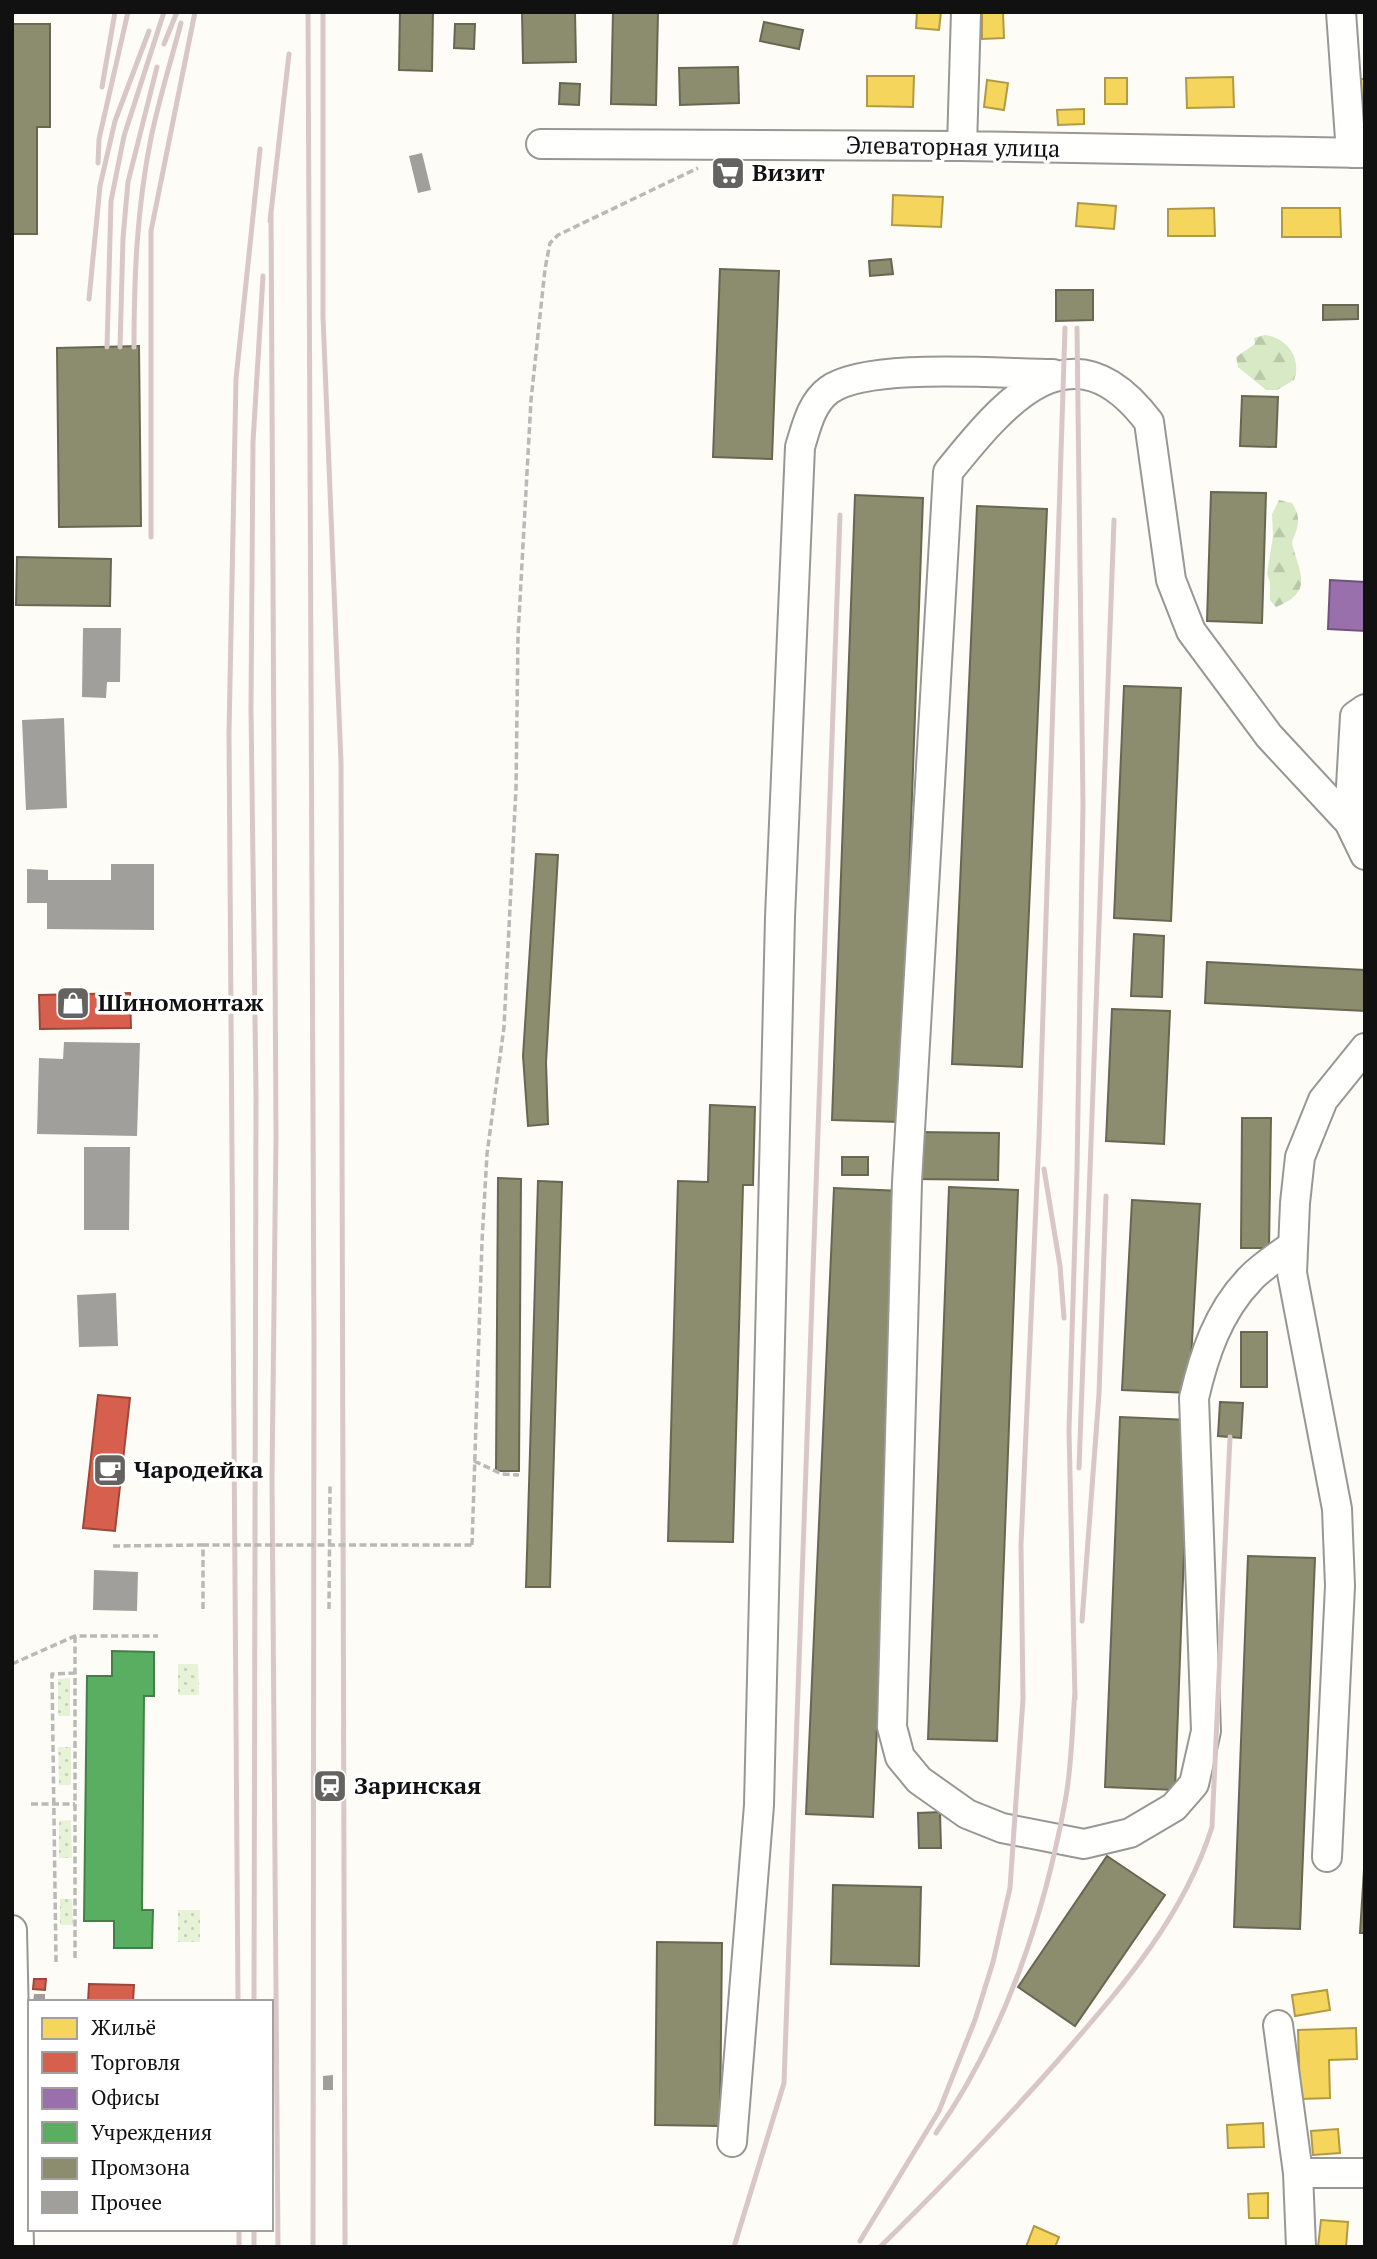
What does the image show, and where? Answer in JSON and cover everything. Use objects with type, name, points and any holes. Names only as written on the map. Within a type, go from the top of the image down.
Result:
[{"type":"street","points":[[962,146],[966,12]]},
{"type":"street","points":[[1341,12],[1358,153]]},
{"type":"street","name":"Элеваторная улица","points":[[541,144],[962,146],[1358,153]]},
{"type":"street","points":[[732,2142],[759,1805],[780,917],[800,447],[810,415],[827,391],[846,381],[878,373],[1086,374],[1108,383],[1133,401],[1149,422],[1171,580],[1191,631],[1269,736],[1349,822],[1365,855]]},
{"type":"street","points":[[1052,374],[1028,390],[983,428],[948,472],[947,486],[907,1182],[892,1727],[900,1757],[913,1772],[967,1814],[1002,1828],[1084,1844],[1130,1833],[1174,1807],[1194,1784],[1206,1731],[1194,1398],[1203,1360],[1222,1315],[1250,1279],[1293,1245]]},
{"type":"street","points":[[1349,822],[1355,716],[1365,709]]},
{"type":"street","points":[[1327,1857],[1340,1586],[1337,1509],[1305,1352],[1292,1273],[1293,1245],[1300,1157],[1323,1100],[1365,1048]]},
{"type":"street","points":[[12,1930],[23,2149],[19,2247]]},
{"type":"street","points":[[1279,2025],[1298,2172],[1301,2247]]},
{"type":"street","points":[[1298,2172],[1365,2172]]},
{"type":"path","points":[[113,1546],[472,1545],[487,1154],[504,1027],[516,788],[518,636],[531,414],[545,269],[550,243],[558,235],[676,180],[707,162]]},
{"type":"path","points":[[474,1463],[502,1474],[519,1475]]},
{"type":"path","points":[[329,1609],[330,1486]]},
{"type":"path","points":[[203,1545],[203,1609]]},
{"type":"path","points":[[12,1664],[75,1636],[158,1636]]},
{"type":"path","points":[[75,1636],[75,1961]]},
{"type":"path","points":[[56,1962],[52,1674],[75,1673]]},
{"type":"path","points":[[31,1804],[75,1804]]},
{"type":"green space","points":[[1265,335],[1286,345],[1296,365],[1294,380],[1277,390],[1266,390],[1238,367],[1236,357],[1255,344],[1254,338]]},
{"type":"green space","points":[[1279,500],[1292,503],[1297,513],[1297,527],[1292,542],[1301,579],[1296,594],[1276,607],[1270,600],[1267,574],[1273,536],[1272,514]]},
{"type":"green space","points":[[178,1664],[198,1664],[199,1695],[178,1695]]},
{"type":"green space","points":[[70,1678],[70,1716],[58,1716],[58,1679]]},
{"type":"green space","points":[[58,1747],[71,1747],[71,1785],[59,1785]]},
{"type":"green space","points":[[71,1820],[72,1858],[59,1858],[59,1821]]},
{"type":"green space","points":[[60,1899],[72,1899],[73,1925],[60,1925]]},
{"type":"green space","points":[[178,1910],[200,1910],[200,1942],[178,1942]]},
{"type":"building: Жильё","points":[[917,12],[941,12],[939,30],[916,28]]},
{"type":"building: Жильё","points":[[982,12],[1003,12],[1004,38],[982,39]]},
{"type":"building: Жильё","points":[[867,76],[914,76],[913,107],[867,106]]},
{"type":"building: Жильё","points":[[1233,77],[1234,107],[1187,108],[1186,78]]},
{"type":"building: Жильё","points":[[1105,78],[1127,78],[1127,104],[1105,104]]},
{"type":"building: Жильё","points":[[1360,79],[1365,79],[1365,105],[1361,105]]},
{"type":"building: Жильё","points":[[987,80],[1008,83],[1004,110],[984,107]]},
{"type":"building: Жильё","points":[[1084,109],[1084,124],[1058,125],[1057,110]]},
{"type":"building: Жильё","points":[[893,195],[943,197],[941,227],[892,225]]},
{"type":"building: Жильё","points":[[1078,203],[1116,206],[1114,229],[1076,226]]},
{"type":"building: Жильё","points":[[1214,208],[1215,236],[1168,236],[1168,209]]},
{"type":"building: Жильё","points":[[1282,208],[1340,208],[1341,237],[1282,237]]},
{"type":"building: Жильё","points":[[1327,1990],[1330,2010],[1295,2016],[1292,1995]]},
{"type":"building: Жильё","points":[[1356,2028],[1357,2059],[1329,2060],[1330,2098],[1300,2099],[1298,2030]]},
{"type":"building: Жильё","points":[[1263,2123],[1264,2147],[1228,2148],[1227,2125]]},
{"type":"building: Жильё","points":[[1338,2129],[1340,2153],[1313,2155],[1311,2131]]},
{"type":"building: Жильё","points":[[1268,2193],[1268,2218],[1249,2218],[1248,2194]]},
{"type":"building: Жильё","points":[[1321,2220],[1348,2222],[1346,2247],[1318,2247]]},
{"type":"building: Жильё","points":[[1034,2226],[1059,2237],[1055,2247],[1026,2247]]},
{"type":"building: Торговля","points":[[715,163],[742,164],[741,181],[715,180]]},
{"type":"building: Торговля","points":[[130,993],[131,1028],[40,1029],[39,995]]},
{"type":"building: Торговля","points":[[98,1395],[130,1398],[115,1531],[83,1528]]},
{"type":"building: Торговля","points":[[34,1979],[46,1979],[45,1990],[33,1989]]},
{"type":"building: Торговля","points":[[89,1984],[134,1985],[133,2000],[88,2000]]},
{"type":"building: Офисы","points":[[1330,580],[1365,582],[1365,631],[1328,629]]},
{"type":"building: Учреждения","points":[[112,1651],[154,1652],[154,1696],[144,1696],[142,1910],[153,1910],[152,1948],[114,1948],[114,1921],[84,1921],[87,1676],[112,1676]]},
{"type":"building: Промзона","points":[[400,12],[433,12],[432,71],[399,70]]},
{"type":"building: Промзона","points":[[522,12],[575,12],[576,62],[523,63]]},
{"type":"building: Промзона","points":[[613,12],[658,12],[656,105],[611,104]]},
{"type":"building: Промзона","points":[[764,22],[803,30],[799,49],[760,41]]},
{"type":"building: Промзона","points":[[12,24],[50,24],[50,127],[37,127],[37,234],[12,234]]},
{"type":"building: Промзона","points":[[455,24],[475,24],[474,49],[454,48]]},
{"type":"building: Промзона","points":[[738,67],[739,103],[680,105],[679,68]]},
{"type":"building: Промзона","points":[[560,83],[580,84],[579,105],[559,104]]},
{"type":"building: Промзона","points":[[891,259],[893,274],[870,276],[869,261]]},
{"type":"building: Промзона","points":[[720,269],[779,271],[772,459],[713,457]]},
{"type":"building: Промзона","points":[[1056,290],[1093,290],[1093,320],[1056,321]]},
{"type":"building: Промзона","points":[[1323,305],[1358,305],[1358,319],[1323,320]]},
{"type":"building: Промзона","points":[[139,346],[141,526],[59,527],[57,348]]},
{"type":"building: Промзона","points":[[1242,396],[1278,397],[1276,447],[1240,446]]},
{"type":"building: Промзона","points":[[1211,492],[1266,493],[1262,623],[1207,621]]},
{"type":"building: Промзона","points":[[855,495],[923,498],[900,1122],[832,1120]]},
{"type":"building: Промзона","points":[[977,506],[1047,509],[1022,1067],[952,1064]]},
{"type":"building: Промзона","points":[[17,557],[111,559],[110,606],[16,605]]},
{"type":"building: Промзона","points":[[1124,686],[1181,688],[1171,921],[1114,918]]},
{"type":"building: Промзона","points":[[536,854],[558,855],[546,1062],[548,1124],[528,1126],[523,1056]]},
{"type":"building: Промзона","points":[[1134,934],[1164,936],[1162,997],[1131,996]]},
{"type":"building: Промзона","points":[[1207,962],[1365,970],[1365,1011],[1205,1003]]},
{"type":"building: Промзона","points":[[1112,1009],[1170,1011],[1164,1144],[1106,1141]]},
{"type":"building: Промзона","points":[[710,1105],[755,1107],[753,1185],[743,1185],[733,1542],[668,1541],[678,1181],[708,1182]]},
{"type":"building: Промзона","points":[[1242,1118],[1271,1118],[1269,1248],[1241,1248]]},
{"type":"building: Промзона","points":[[916,1132],[999,1133],[998,1180],[915,1179]]},
{"type":"building: Промзона","points":[[842,1157],[868,1157],[868,1175],[842,1175]]},
{"type":"building: Промзона","points":[[498,1178],[521,1179],[519,1471],[496,1471]]},
{"type":"building: Промзона","points":[[538,1181],[562,1182],[550,1587],[526,1587]]},
{"type":"building: Промзона","points":[[949,1187],[1018,1190],[997,1741],[928,1739]]},
{"type":"building: Промзона","points":[[834,1188],[901,1191],[873,1817],[806,1814]]},
{"type":"building: Промзона","points":[[1132,1200],[1200,1204],[1189,1393],[1122,1390]]},
{"type":"building: Промзона","points":[[1241,1332],[1267,1332],[1267,1387],[1241,1387]]},
{"type":"building: Промзона","points":[[1220,1402],[1243,1403],[1241,1438],[1218,1436]]},
{"type":"building: Промзона","points":[[1120,1417],[1189,1420],[1175,1790],[1105,1787]]},
{"type":"building: Промзона","points":[[1248,1556],[1315,1558],[1300,1929],[1234,1927]]},
{"type":"building: Промзона","points":[[940,1812],[941,1848],[919,1848],[918,1813]]},
{"type":"building: Промзона","points":[[1365,1854],[1365,1933],[1360,1933]]},
{"type":"building: Промзона","points":[[1107,1856],[1165,1895],[1075,2026],[1018,1987]]},
{"type":"building: Промзона","points":[[833,1885],[921,1887],[919,1966],[831,1964]]},
{"type":"building: Промзона","points":[[657,1942],[722,1943],[720,2126],[655,2125]]},
{"type":"building: Прочее","points":[[422,153],[431,190],[418,193],[409,156]]},
{"type":"building: Прочее","points":[[83,628],[121,628],[120,682],[107,682],[106,698],[82,697]]},
{"type":"building: Прочее","points":[[64,718],[67,808],[26,810],[22,720]]},
{"type":"building: Прочее","points":[[111,864],[154,864],[154,930],[47,929],[47,903],[27,903],[27,869],[48,870],[48,880],[111,880]]},
{"type":"building: Прочее","points":[[64,1042],[140,1043],[137,1136],[37,1134],[39,1058],[63,1059]]},
{"type":"building: Прочее","points":[[84,1147],[130,1147],[129,1230],[84,1230]]},
{"type":"building: Прочее","points":[[116,1293],[118,1346],[79,1347],[77,1295]]},
{"type":"building: Прочее","points":[[94,1570],[138,1572],[137,1611],[93,1610]]},
{"type":"building: Прочее","points":[[34,1994],[45,1994],[45,2000],[33,2000]]},
{"type":"building: Прочее","points":[[333,2075],[333,2090],[323,2090],[323,2076]]},
{"type":"railway","points":[[102,87],[115,12]]},
{"type":"railway","points":[[98,163],[99,139],[128,12]]},
{"type":"railway","points":[[107,347],[111,201],[124,136],[164,12]]},
{"type":"railway","points":[[164,44],[177,12]]},
{"type":"railway","points":[[151,537],[151,231],[195,12]]},
{"type":"railway","points":[[308,12],[314,1341],[313,2247]]},
{"type":"railway","points":[[323,12],[323,317],[341,763],[345,2247]]},
{"type":"railway","points":[[134,347],[142,190],[154,123],[181,23]]},
{"type":"railway","points":[[89,299],[100,186],[115,121],[149,31]]},
{"type":"railway","points":[[270,221],[289,54]]},
{"type":"railway","points":[[120,347],[123,238],[128,182],[157,67]]},
{"type":"railway","points":[[238,2000],[229,733],[236,379],[260,149]]},
{"type":"railway","points":[[271,213],[276,1137],[272,1479],[278,2247]]},
{"type":"railway","points":[[254,2000],[256,1096],[251,708],[253,442],[263,276]]},
{"type":"railway","points":[[860,2241],[939,2111],[975,2020],[993,1962],[1010,1888],[1023,1699],[1021,1545],[1039,1137],[1065,328]]},
{"type":"railway","points":[[1075,1699],[1069,1430],[1077,1170],[1083,805],[1077,328]]},
{"type":"railway","points":[[734,2247],[784,2083],[840,515]]},
{"type":"railway","points":[[1079,1468],[1114,520]]},
{"type":"railway","points":[[1044,1169],[1060,1266],[1064,1318]]},
{"type":"railway","points":[[1082,1621],[1099,1394],[1106,1196]]},
{"type":"railway","points":[[880,2247],[999,2125],[1111,1998],[1152,1946],[1170,1918],[1200,1859],[1212,1827],[1230,1437]]},
{"type":"railway","points":[[936,2133],[982,2057],[1001,2016],[1033,1932],[1046,1889],[1065,1802],[1075,1691]]},
{"type":"railway","points":[[239,2231],[239,2247]]},
{"type":"railway","points":[[254,2231],[254,2247]]},
{"type":"place","name":"Визит","points":[[728,173]]},
{"type":"place","name":"Шиномонтаж","points":[[73,1003]]},
{"type":"place","name":"Чародейка","points":[[110,1470]]},
{"type":"place","name":"Заринская","points":[[330,1786]]}]
